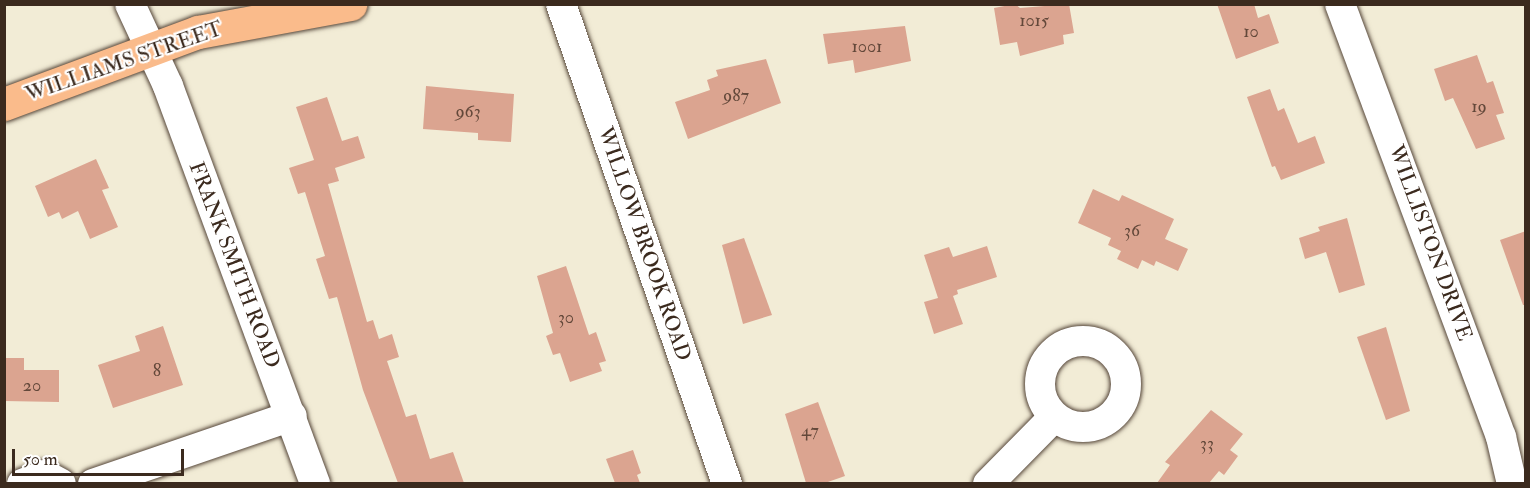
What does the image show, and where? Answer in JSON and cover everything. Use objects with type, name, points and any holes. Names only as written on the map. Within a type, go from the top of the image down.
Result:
[{"type":"main road","name":"WILLIAMS STREET","points":[[4,104],[150,48],[252,20],[350,4]]},
{"type":"street","name":"FRANK SMITH ROAD","points":[[130,4],[150,48],[292,416],[315,483]]},
{"type":"street","name":"WILLOW BROOK ROAD","points":[[561,4],[727,483]]},
{"type":"street","name":"WILLISTON DRIVE","points":[[1340,4],[1516,479]]},
{"type":"street","points":[[93,483],[292,416]]},
{"type":"street","points":[[988,483],[1054,417]]},
{"type":"street","points":[[22,483],[45,475],[61,483]]},
{"type":"building","points":[[1015,4],[1020,8],[1069,4],[1074,33],[1063,35],[1064,44],[1020,56],[1017,42],[1000,45],[994,8]]},
{"type":"building","points":[[1217,4],[1254,4],[1258,18],[1269,14],[1279,43],[1236,59]]},
{"type":"building","points":[[905,26],[911,61],[855,73],[853,60],[828,64],[823,34]]},
{"type":"building","points":[[1477,55],[1487,83],[1493,81],[1504,113],[1496,115],[1505,139],[1476,149],[1453,98],[1445,101],[1434,69]]},
{"type":"building","points":[[766,59],[781,103],[688,139],[675,102],[710,90],[707,80],[718,76],[716,70]]},
{"type":"building","points":[[426,86],[514,94],[511,142],[478,140],[478,133],[423,129]]},
{"type":"building","points":[[1270,89],[1278,111],[1284,108],[1298,143],[1315,136],[1325,163],[1281,180],[1275,166],[1272,167],[1247,97]]},
{"type":"building","points":[[327,97],[342,141],[358,136],[365,158],[335,168],[339,181],[328,184],[367,322],[373,320],[379,339],[392,334],[399,357],[387,361],[406,417],[416,414],[430,459],[453,452],[464,483],[398,483],[363,390],[337,297],[329,299],[316,259],[325,256],[305,192],[298,194],[289,168],[314,160],[296,107]]},
{"type":"building","points":[[96,159],[109,188],[102,190],[118,227],[90,239],[78,211],[62,219],[59,212],[48,217],[35,186]]},
{"type":"building","points":[[1093,189],[1119,201],[1122,195],[1174,219],[1165,239],[1188,249],[1178,271],[1156,261],[1154,266],[1142,260],[1138,269],[1117,259],[1121,251],[1108,245],[1111,238],[1078,223]]},
{"type":"building","points":[[1347,218],[1365,285],[1339,293],[1326,252],[1305,259],[1299,238],[1320,231],[1318,227]]},
{"type":"building","points":[[1526,231],[1526,305],[1523,305],[1500,240]]},
{"type":"building","points":[[744,238],[772,315],[743,324],[722,245]]},
{"type":"building","points":[[987,246],[997,277],[957,290],[958,294],[953,296],[963,324],[934,334],[924,302],[938,298],[924,255],[949,247],[953,257]]},
{"type":"building","points":[[566,266],[589,335],[596,332],[606,361],[599,363],[602,371],[570,382],[560,353],[553,355],[546,336],[553,333],[537,276]]},
{"type":"building","points":[[163,326],[183,385],[113,408],[98,365],[140,351],[135,336]]},
{"type":"building","points":[[1386,327],[1410,411],[1386,420],[1357,337]]},
{"type":"building","points":[[4,358],[24,358],[24,370],[59,370],[59,402],[4,401]]},
{"type":"building","points":[[818,402],[845,476],[825,483],[806,483],[785,414]]},
{"type":"building","points":[[1211,410],[1243,434],[1230,450],[1238,456],[1224,475],[1219,471],[1209,483],[1157,483],[1170,465],[1165,462]]},
{"type":"building","points":[[633,450],[641,473],[637,475],[640,483],[615,483],[606,459]]}]
